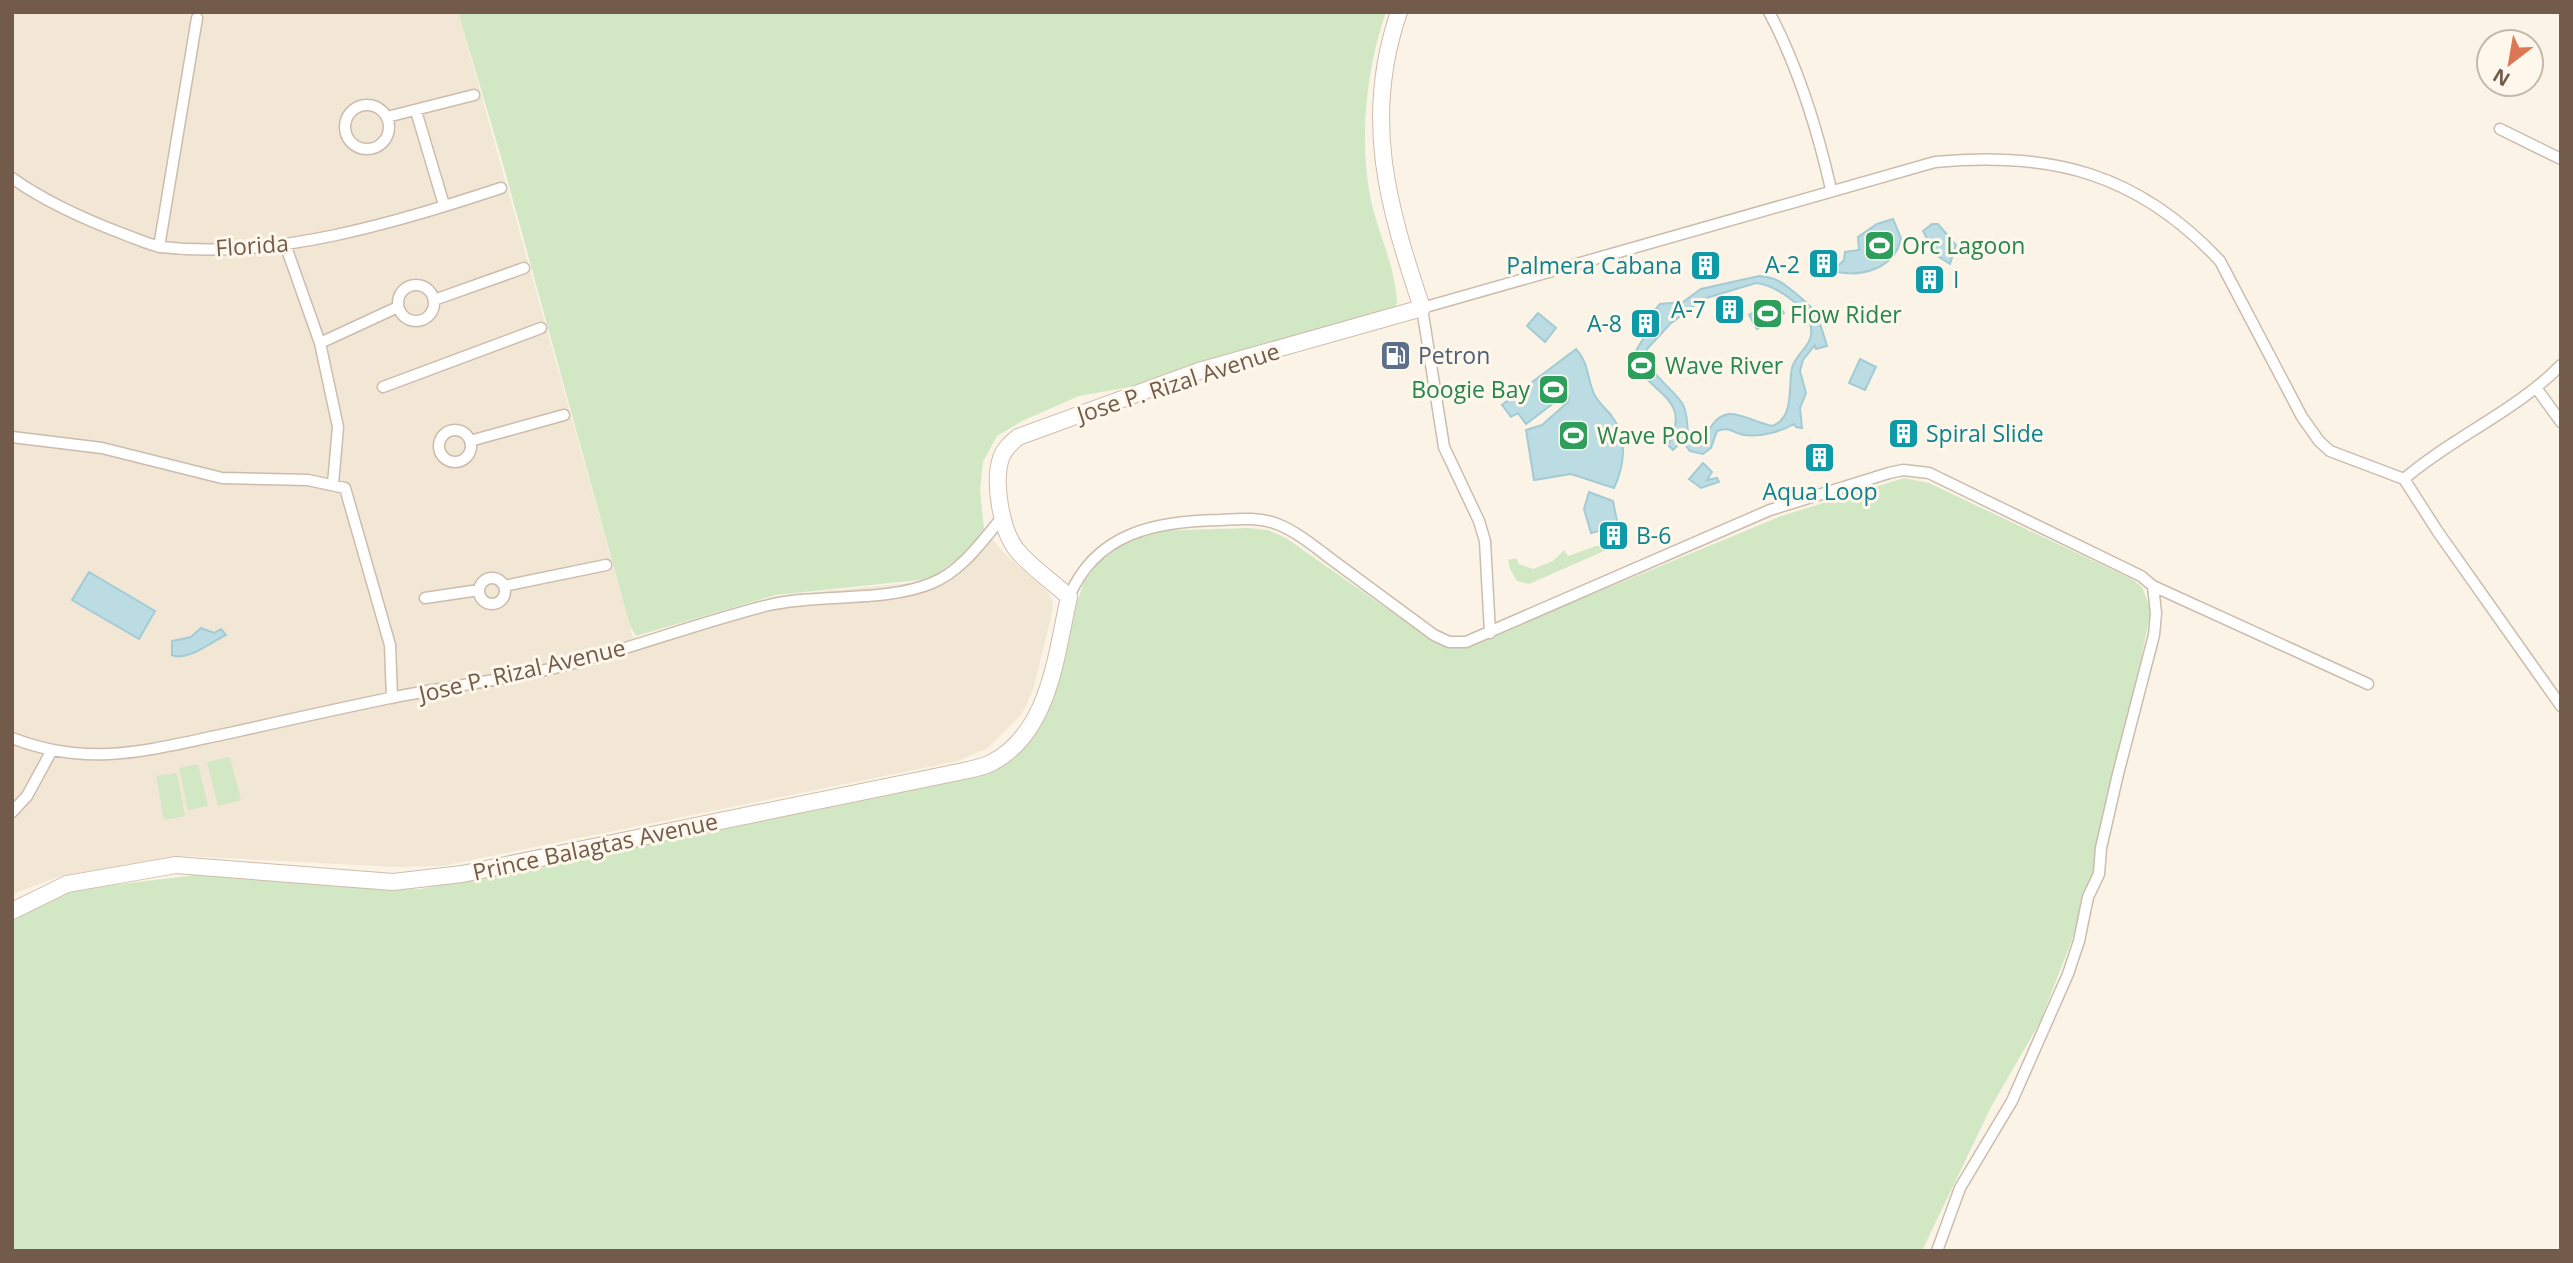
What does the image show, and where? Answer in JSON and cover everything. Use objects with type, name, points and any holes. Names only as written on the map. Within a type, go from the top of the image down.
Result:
[{"type":"main road","points":[[1399,12],[1384,80],[1380,122],[1383,168],[1393,221],[1422,308]]},
{"type":"main road","name":"Jose P. Rizal Avenue","points":[[1069,597],[1015,549],[1009,537],[999,490],[1000,460],[1005,449],[1018,437],[1199,371],[1422,308]]},
{"type":"main road","name":"Prince Balagtas Avenue","points":[[12,911],[66,884],[176,865],[393,882],[462,874],[989,764],[1023,739],[1033,723],[1045,693],[1069,597]]},
{"type":"street","points":[[1769,12],[1782,37],[1817,129],[1830,189]]},
{"type":"street","points":[[159,247],[197,18]]},
{"type":"street","points":[[387,117],[474,95]]},
{"type":"street","points":[[374,106],[387,117],[388,134],[377,146],[361,147],[349,137],[346,121],[357,107],[374,106]]},
{"type":"street","points":[[416,111],[444,205]]},
{"type":"street","points":[[2500,130],[2561,159]]},
{"type":"street","points":[[1490,633],[1485,541],[1479,521],[1458,483],[1444,447],[1422,308],[1614,256],[1830,189],[1935,162],[1981,158],[2060,164],[2101,176],[2134,191],[2165,212],[2220,261],[2302,417],[2319,441],[2330,451],[2404,479],[2438,532],[2561,706]]},
{"type":"street","name":"Florida","points":[[12,177],[51,203],[159,247],[214,249],[285,244],[444,205],[500,188]]},
{"type":"street","points":[[285,244],[320,343],[338,427],[333,484]]},
{"type":"street","points":[[434,300],[524,268]]},
{"type":"street","points":[[412,285],[426,288],[434,300],[431,313],[420,321],[406,318],[398,307],[401,293],[412,285]]},
{"type":"street","points":[[320,343],[398,307]]},
{"type":"street","points":[[383,387],[541,328]]},
{"type":"street","points":[[2404,479],[2437,453],[2537,389],[2561,365]]},
{"type":"street","points":[[2537,389],[2561,422]]},
{"type":"street","points":[[470,441],[564,415]]},
{"type":"street","points":[[12,437],[102,448],[222,478],[333,484],[347,491],[390,645],[392,698]]},
{"type":"street","points":[[1069,597],[1084,570],[1104,550],[1131,533],[1174,521],[1256,519],[1278,524],[1441,639],[1466,642],[1770,510],[1903,470],[1929,473],[1952,483],[2141,576],[2153,586],[2368,684]]},
{"type":"street","name":"Jose P. Rizal Avenue","points":[[12,738],[52,750],[91,755],[130,754],[392,698],[568,664],[710,621],[788,601],[903,591],[932,583],[972,553],[1004,515]]},
{"type":"street","points":[[504,586],[606,565]]},
{"type":"street","points":[[490,578],[499,579],[504,586],[505,595],[495,603],[482,599],[479,590],[482,582],[490,578]]},
{"type":"street","points":[[1937,1251],[1960,1188],[2012,1101],[2079,941],[2088,897],[2099,874],[2101,848],[2118,774],[2154,635],[2156,613],[2153,586]]},
{"type":"street","points":[[425,598],[479,590]]},
{"type":"street","points":[[12,811],[27,796],[52,750]]},
{"type":"shaded area","points":[[12,12],[458,12],[633,637],[640,638],[776,596],[930,581],[971,549],[984,530],[1007,556],[1048,592],[1052,600],[1053,609],[1033,690],[1022,714],[988,748],[958,761],[442,866],[395,867],[185,856],[58,877],[12,894]]},
{"type":"green space","points":[[458,12],[1386,12],[1373,59],[1365,135],[1368,185],[1391,267],[1397,303],[1394,309],[1153,383],[1079,396],[1022,421],[997,436],[983,462],[980,490],[984,529],[971,549],[929,579],[776,595],[636,636],[630,626],[501,157]]},
{"type":"green space","points":[[1904,478],[1929,483],[2132,579],[2142,587],[2151,610],[2105,837],[2072,940],[2040,1022],[1991,1107],[1922,1251],[12,1251],[12,921],[71,890],[196,875],[393,890],[421,889],[977,774],[1040,720],[1084,582],[1099,562],[1123,544],[1150,531],[1249,528],[1268,530],[1286,538],[1426,636],[1449,643],[1482,640],[1781,516]]},
{"type":"green space","points":[[1627,541],[1529,584],[1517,581],[1508,560],[1516,558],[1519,564],[1533,569],[1553,561],[1564,550],[1568,556],[1596,546]]},
{"type":"green space","points":[[230,757],[241,800],[218,806],[207,762]]},
{"type":"green space","points":[[198,764],[208,806],[188,810],[179,768]]},
{"type":"green space","points":[[177,773],[185,816],[164,820],[156,776]]},
{"type":"water","name":"Orc Lagoon","points":[[1893,219],[1901,238],[1898,249],[1884,264],[1865,272],[1833,271],[1844,260],[1845,252],[1859,250],[1858,237],[1877,224]]},
{"type":"water","points":[[1932,224],[1938,224],[1956,245],[1950,264],[1936,255],[1923,231]]},
{"type":"water","name":"Wave River","points":[[1759,276],[1768,277],[1785,285],[1815,312],[1827,346],[1816,349],[1815,345],[1803,360],[1800,371],[1806,393],[1800,408],[1802,428],[1794,424],[1757,435],[1717,431],[1711,448],[1703,454],[1690,451],[1682,441],[1673,450],[1668,445],[1675,428],[1672,405],[1639,369],[1633,356],[1660,304],[1683,302],[1701,289]],"holes":[[[1756,283],[1765,285],[1793,301],[1811,326],[1810,339],[1792,368],[1789,401],[1784,416],[1772,426],[1741,416],[1724,415],[1717,419],[1703,442],[1694,445],[1689,435],[1685,408],[1653,371],[1647,357],[1647,349],[1670,324],[1703,299]]]},
{"type":"water","name":"Flow Rider","points":[[1776,300],[1784,313],[1757,329],[1749,315]]},
{"type":"water","points":[[1538,313],[1556,328],[1545,342],[1527,326]]},
{"type":"water","name":"Wave Pool","points":[[1576,349],[1586,365],[1594,394],[1611,415],[1620,432],[1623,451],[1621,470],[1614,488],[1571,474],[1534,480],[1526,430],[1542,425],[1568,402],[1569,397],[1563,396],[1526,424],[1518,413],[1511,417],[1502,405]]},
{"type":"water","points":[[1860,359],[1876,367],[1865,390],[1849,383]]},
{"type":"water","points":[[1703,463],[1712,472],[1707,480],[1717,478],[1719,482],[1701,488],[1689,479]]},
{"type":"water","points":[[1589,492],[1613,501],[1618,526],[1591,533],[1584,509]]},
{"type":"water","points":[[89,572],[155,611],[139,639],[72,600]]},
{"type":"water","points":[[201,628],[214,633],[221,629],[226,635],[185,656],[172,655],[172,641],[191,637]]},
{"type":"place","name":"Orc Lagoon","points":[[1879,245]]},
{"type":"place","name":"A-2","points":[[1823,264]]},
{"type":"place","name":"Palmera Cabana","points":[[1705,265]]},
{"type":"place","name":"I","points":[[1930,279]]},
{"type":"place","name":"A-7","points":[[1729,309]]},
{"type":"place","name":"Flow Rider","points":[[1767,314]]},
{"type":"place","name":"A-8","points":[[1645,323]]},
{"type":"place","name":"Petron","points":[[1395,355]]},
{"type":"place","name":"Wave River","points":[[1642,365]]},
{"type":"place","name":"Boogie Bay","points":[[1553,389]]},
{"type":"place","name":"Spiral Slide","points":[[1903,433]]},
{"type":"place","name":"Wave Pool","points":[[1574,435]]},
{"type":"place","name":"Aqua Loop","points":[[1820,457]]},
{"type":"place","name":"B-6","points":[[1613,535]]}]
